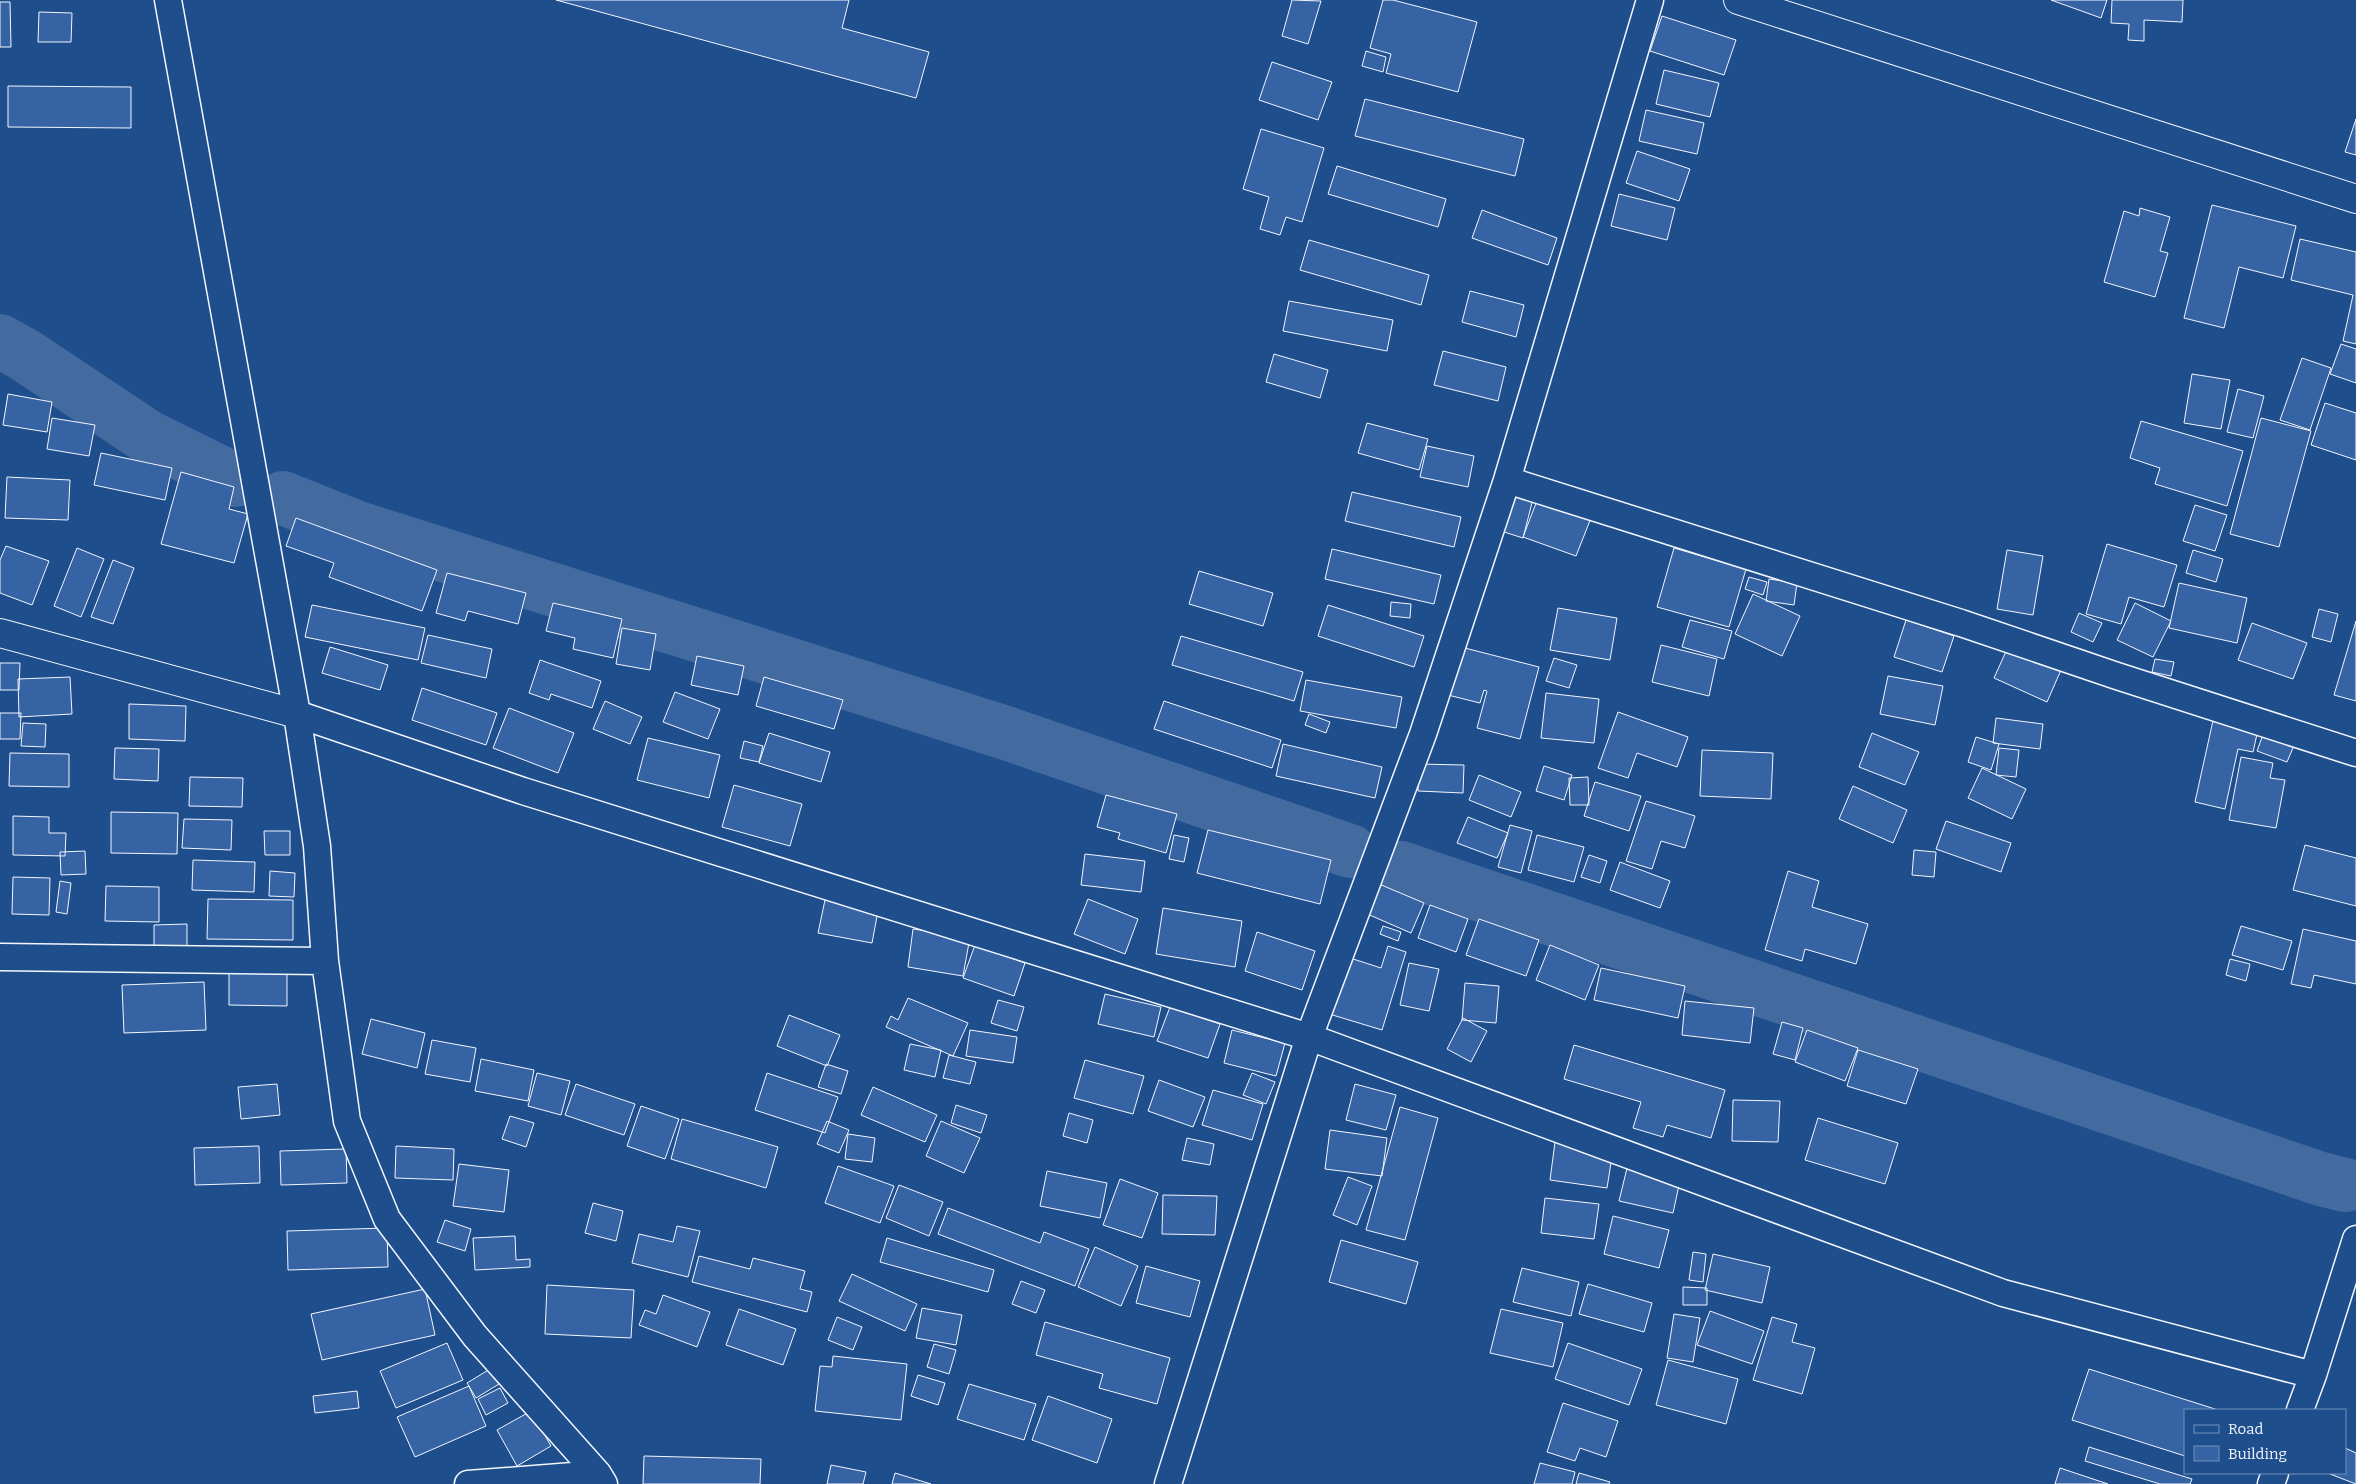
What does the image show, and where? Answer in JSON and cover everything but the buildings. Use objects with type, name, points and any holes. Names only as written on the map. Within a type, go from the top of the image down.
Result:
[{"type":"street","points":[[168,0],[297,714],[317,846],[325,961],[347,1120],[387,1219],[475,1336],[601,1479]]},
{"type":"street","points":[[1168,1484],[1309,1037],[1423,734],[1507,480],[1650,0]]},
{"type":"street","points":[[1738,0],[2356,199]]},
{"type":"street","points":[[1507,480],[1961,623],[2117,676],[2356,753]]},
{"type":"street","points":[[0,633],[297,714],[532,794],[1309,1037],[2003,1293],[2313,1375]]},
{"type":"street","points":[[0,957],[325,961]]},
{"type":"street","points":[[2300,1409],[2356,1239]]},
{"type":"street","points":[[468,1484],[601,1479]]},
{"type":"waterway","points":[[0,341],[25,355],[148,437],[235,480]]},
{"type":"waterway","points":[[283,498],[358,528],[1006,733],[1350,851]]},
{"type":"waterway","points":[[1401,868],[2321,1179],[2345,1185]]}]
